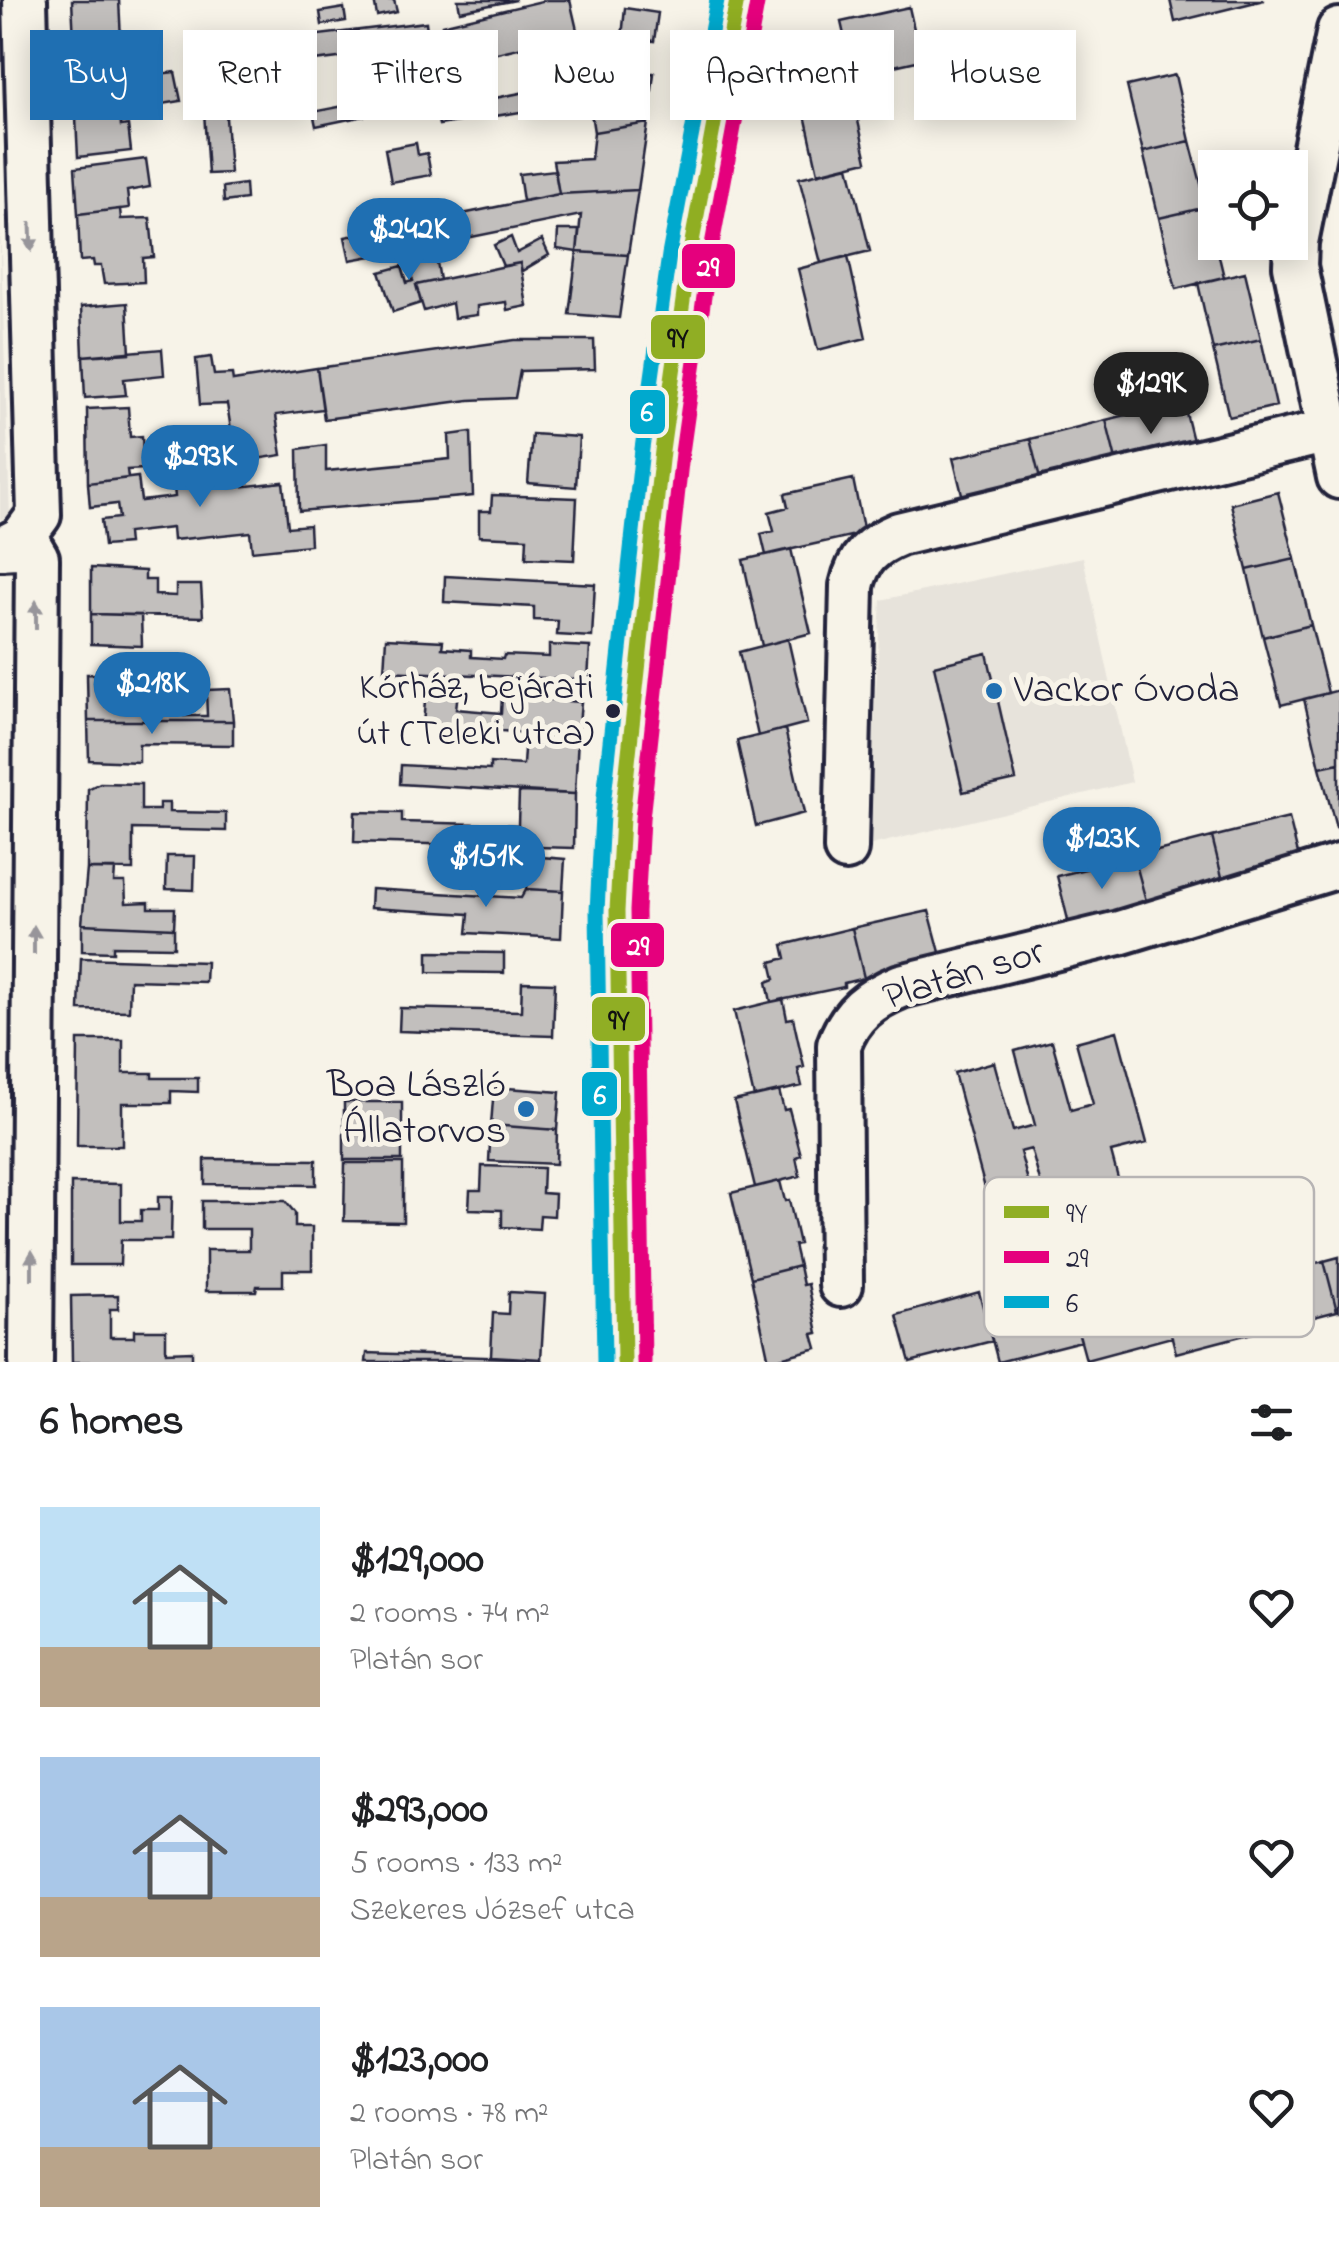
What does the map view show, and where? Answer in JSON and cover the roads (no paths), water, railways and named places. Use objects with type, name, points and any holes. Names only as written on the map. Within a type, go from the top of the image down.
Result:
[{"type":"street","points":[[2,548],[22,538],[38,516],[25,0]]},
{"type":"street","points":[[624,1362],[617,911],[622,817],[662,451],[692,239],[737,0]]},
{"type":"street","points":[[1339,30],[1295,256],[1339,477]]},
{"type":"street","points":[[846,849],[852,586],[856,565],[878,542],[1328,431]]},
{"type":"street","points":[[2,548],[30,546],[37,558],[31,1362]]},
{"type":"street","name":"Platán sor","points":[[841,1285],[840,1045],[846,1026],[877,995],[1119,933],[1339,866]]},
{"type":"place","name":"Vackor Óvoda","points":[[994,691]]},
{"type":"place","name":"Kórház, bejárati út (Teleki utca)","points":[[613,711]]},
{"type":"place","name":"Boa László Állatorvos","points":[[526,1109]]}]
